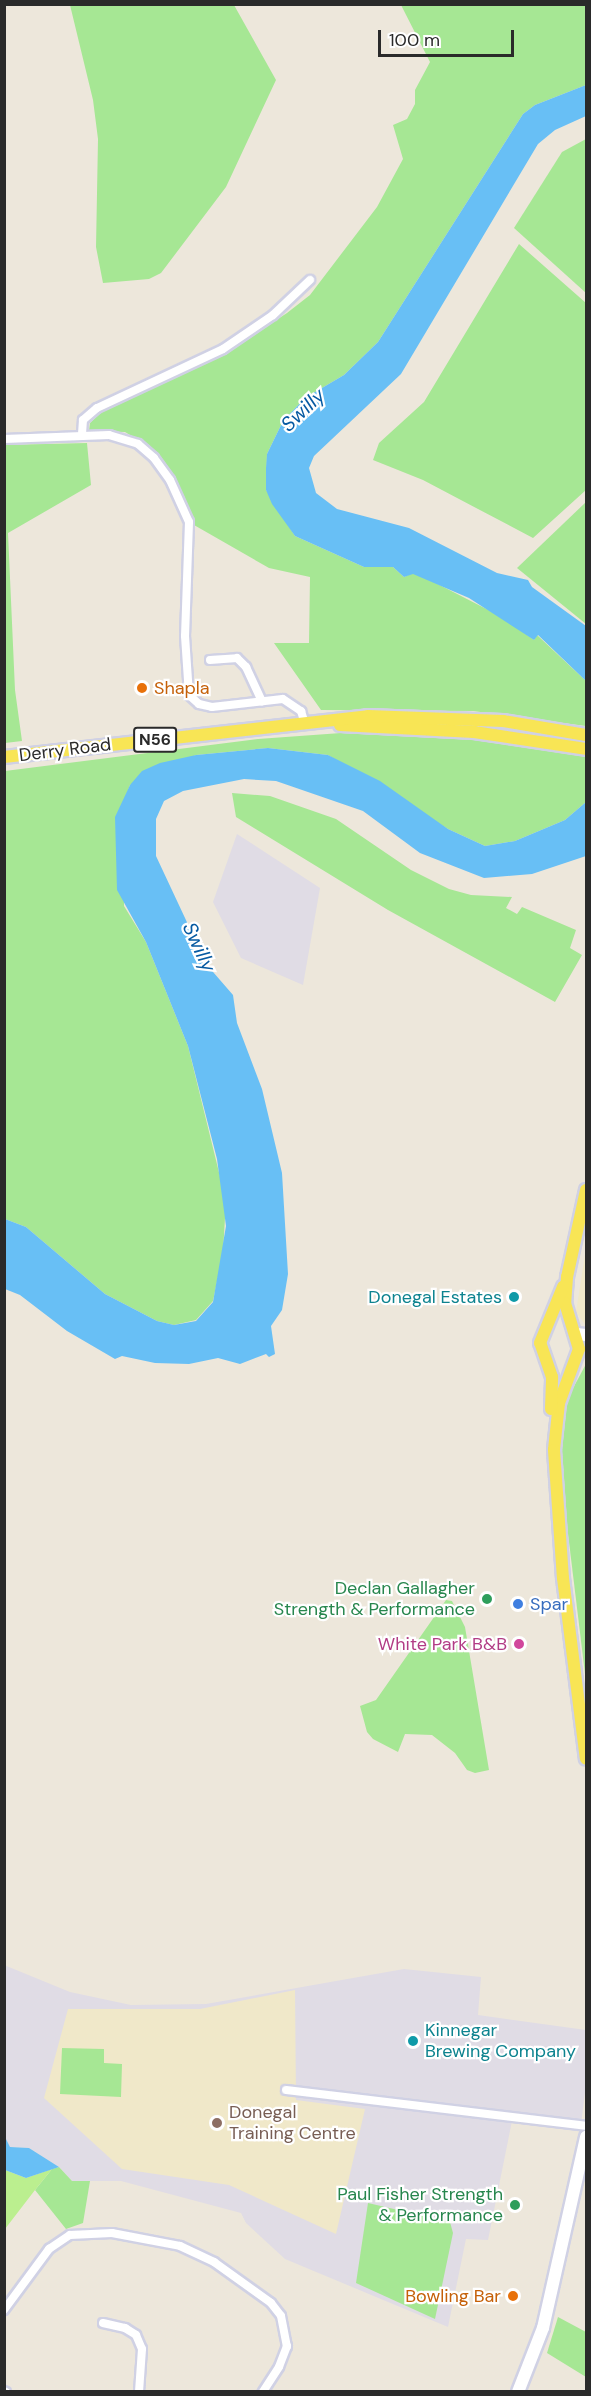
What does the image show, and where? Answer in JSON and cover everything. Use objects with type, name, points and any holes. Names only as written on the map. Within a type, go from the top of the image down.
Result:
[{"type":"main road","name":"Derry Road","points":[[4,758],[369,716],[424,716],[526,723],[586,735]]},
{"type":"main road","name":"Derry Road","points":[[305,724],[465,731],[586,749]]},
{"type":"main road","points":[[586,1190],[567,1277],[543,1334],[540,1348],[552,1377],[563,1578],[586,1759]]},
{"type":"main road","points":[[554,1434],[562,1391],[579,1355],[580,1345],[578,1333],[566,1311],[567,1277]]},
{"type":"main road","points":[[543,1334],[558,1325],[578,1333]]},
{"type":"main road","points":[[546,1360],[562,1365],[579,1355]]},
{"type":"main road","points":[[518,2391],[543,2328],[586,2137]]},
{"type":"street","points":[[82,434],[83,420],[97,408],[223,349],[273,315],[310,280]]},
{"type":"street","points":[[4,439],[82,434],[124,437],[138,444],[154,458],[184,507],[190,542],[185,636],[189,695],[199,704],[212,707],[283,699],[293,703],[305,724]]},
{"type":"street","points":[[210,660],[237,658],[246,667],[262,701]]},
{"type":"street","points":[[286,2090],[586,2126]]},
{"type":"street","points":[[4,2310],[49,2249],[70,2235],[112,2233],[180,2246],[214,2262],[271,2303],[280,2316],[287,2346],[279,2367],[263,2391]]},
{"type":"street","points":[[103,2323],[125,2328],[136,2335],[142,2349],[139,2391]]},
{"type":"shaded area","points":[[237,834],[320,888],[303,985],[241,958],[213,902]]},
{"type":"shaded area","points":[[586,1248],[586,1326],[576,1312]]},
{"type":"shaded area","points":[[4,1965],[70,1992],[131,2005],[206,2004],[404,1969],[481,1977],[478,2015],[586,2030],[586,2085],[581,2124],[513,2116],[488,2240],[466,2239],[448,2327],[285,2259],[246,2223],[241,2213],[121,2181],[72,2181],[59,2167],[29,2148],[10,2147],[4,2137]]},
{"type":"shaded area","name":"Donegal Training Centre","points":[[295,1990],[296,2100],[365,2109],[336,2234],[229,2185],[122,2169],[44,2098],[68,2009],[200,2009]]},
{"type":"green space","points":[[70,5],[234,5],[276,80],[226,187],[161,273],[149,279],[103,283],[96,247],[98,139],[93,100]]},
{"type":"green space","points":[[401,5],[586,5],[586,85],[535,105],[523,114],[378,342],[344,375],[305,398],[283,421],[267,454],[266,490],[295,536],[364,567],[376,564],[393,567],[404,577],[413,573],[424,577],[502,617],[534,640],[537,635],[586,681],[586,726],[473,711],[321,710],[274,643],[309,643],[310,577],[269,568],[194,525],[184,496],[145,444],[125,432],[89,431],[90,423],[101,412],[231,350],[287,313],[310,295],[377,207],[403,159],[393,125],[407,119],[415,104],[415,90],[430,62]]},
{"type":"green space","points":[[586,139],[586,293],[514,228],[562,152]]},
{"type":"green space","points":[[519,244],[586,303],[586,490],[533,538],[423,480],[373,460],[379,443],[424,402]]},
{"type":"green space","points":[[87,443],[91,485],[8,533],[15,690],[22,741],[5,743],[5,445]]},
{"type":"green space","points":[[586,502],[586,624],[517,568]]},
{"type":"green space","points":[[341,733],[503,740],[586,756],[586,802],[565,820],[515,841],[485,846],[448,829],[328,755],[268,748],[196,755],[130,785],[125,798],[124,906],[146,942],[188,1046],[226,1201],[223,1252],[213,1301],[196,1320],[174,1325],[157,1321],[105,1294],[26,1227],[5,1219],[5,771],[258,739]]},
{"type":"green space","points":[[232,793],[270,796],[336,819],[411,870],[449,889],[471,895],[512,897],[506,908],[517,914],[522,907],[576,930],[570,948],[582,955],[555,1002],[388,910],[236,817]]},
{"type":"green space","points":[[586,1364],[586,1682],[561,1476],[564,1405]]},
{"type":"green space","points":[[446,1600],[452,1601],[465,1627],[489,1770],[475,1773],[467,1770],[455,1753],[432,1735],[405,1734],[398,1752],[373,1739],[367,1732],[360,1706],[376,1700]]},
{"type":"green space","points":[[62,2048],[104,2049],[104,2063],[122,2064],[121,2097],[60,2094]]},
{"type":"green space","points":[[59,2167],[72,2181],[90,2181],[83,2223],[66,2229],[35,2190],[52,2169]]},
{"type":"green space","points":[[52,2169],[5,2229],[5,2170],[26,2178]]},
{"type":"green space","points":[[368,2203],[450,2222],[453,2233],[435,2319],[356,2283]]},
{"type":"green space","points":[[558,2317],[586,2332],[586,2377],[547,2353]]},
{"type":"water","name":"Swilly","points":[[586,85],[586,116],[555,130],[538,144],[401,374],[314,456],[309,468],[316,493],[337,509],[409,528],[497,573],[528,580],[532,587],[586,626],[586,681],[538,635],[534,640],[469,598],[413,574],[404,577],[393,567],[364,567],[295,536],[272,504],[266,490],[266,468],[267,454],[283,421],[305,398],[344,375],[378,342],[523,114],[535,105]]},
{"type":"water","points":[[268,748],[328,755],[380,781],[448,829],[485,846],[515,841],[565,820],[586,802],[586,856],[532,874],[484,878],[420,853],[363,811],[276,781],[244,779],[183,791],[164,801],[156,819],[156,856],[207,965],[233,995],[237,1023],[262,1089],[282,1173],[288,1274],[282,1310],[271,1326],[275,1354],[269,1357],[266,1354],[240,1364],[218,1358],[189,1364],[155,1363],[122,1356],[115,1359],[67,1331],[20,1295],[5,1289],[5,1219],[26,1227],[105,1294],[157,1321],[174,1325],[196,1321],[213,1302],[226,1226],[217,1159],[188,1046],[146,942],[117,890],[115,817],[130,785],[142,771],[160,763],[196,755]]},
{"type":"water","points":[[5,2137],[10,2147],[29,2148],[59,2167],[26,2178],[5,2170]]},
{"type":"place","name":"Shapla","points":[[142,688]]},
{"type":"place","name":"Donegal Estates","points":[[514,1297]]},
{"type":"place","name":"Declan Gallagher Strength & Performance","points":[[487,1599]]},
{"type":"place","name":"Spar","points":[[518,1604]]},
{"type":"place","name":"White Park B&B","points":[[519,1644]]},
{"type":"place","name":"Kinnegar Brewing Company","points":[[413,2041]]},
{"type":"place","name":"Donegal Training Centre","points":[[217,2123]]},
{"type":"place","name":"Paul Fisher Strength & Performance","points":[[515,2205]]},
{"type":"place","name":"Bowling Bar","points":[[513,2296]]}]
